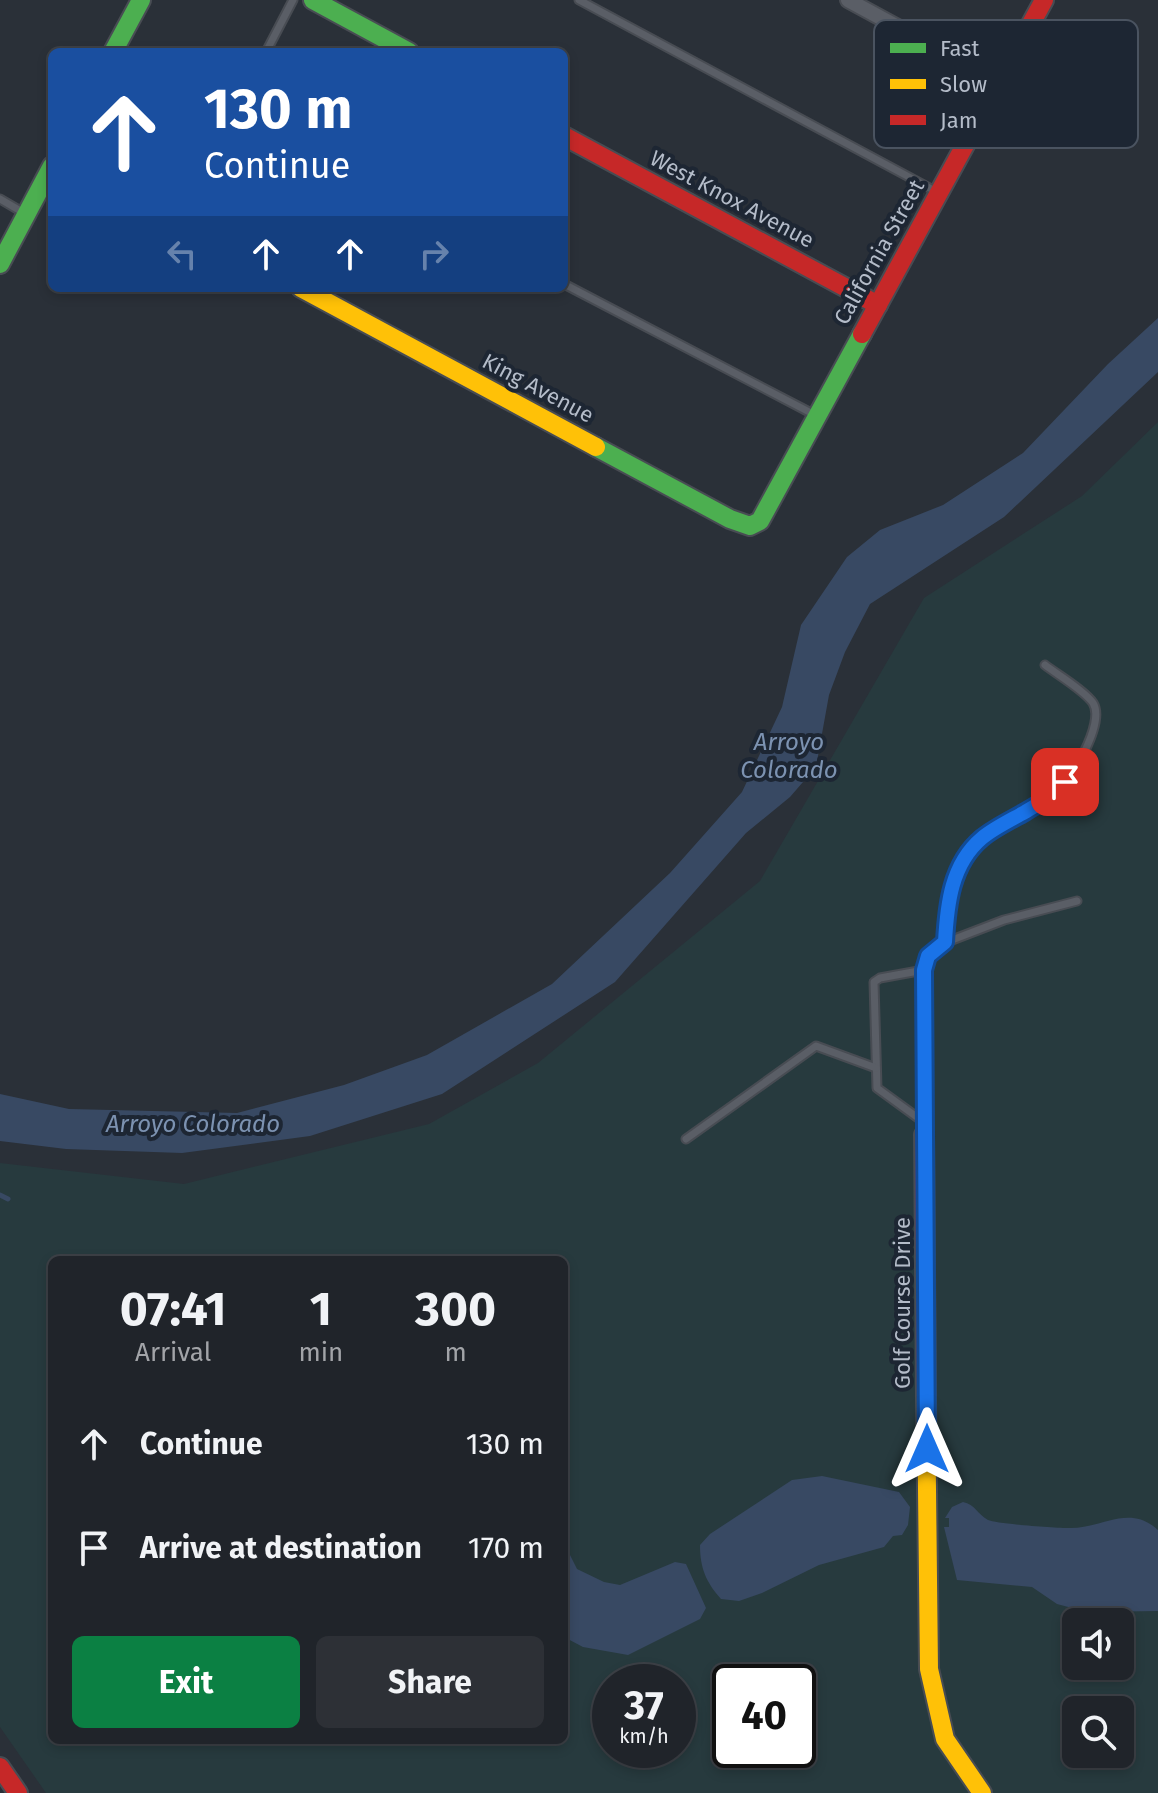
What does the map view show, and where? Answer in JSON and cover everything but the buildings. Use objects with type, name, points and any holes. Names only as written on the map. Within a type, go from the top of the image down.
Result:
[{"type":"street","points":[[115,48],[141,0]]},
{"type":"street","points":[[313,0],[402,48]]},
{"type":"street","points":[[848,0],[885,20]]},
{"type":"street","name":"California Street","points":[[1033,20],[1044,0]]},
{"type":"street","name":"West Knox Avenue","points":[[568,138],[878,305]]},
{"type":"street","name":"California Street","points":[[754,524],[760,521],[963,148]]},
{"type":"street","points":[[0,264],[48,173]]},
{"type":"street","name":"King Avenue","points":[[308,292],[730,519],[740,524],[754,524]]},
{"type":"street","name":"Golf Course Drive","points":[[925,1129],[929,1669],[945,1739],[982,1793]]},
{"type":"street","points":[[0,1767],[18,1793]]},
{"type":"lane","points":[[268,48],[293,0]]},
{"type":"lane","points":[[579,0],[938,193]]},
{"type":"lane","points":[[0,199],[26,214]]},
{"type":"lane","points":[[568,286],[817,416]]},
{"type":"lane","points":[[945,942],[952,887],[969,853],[982,838],[1054,796],[1086,750],[1095,726],[1097,712],[1093,701],[1045,665]]},
{"type":"lane","points":[[925,1129],[924,970],[928,956],[945,942],[1004,920],[1077,901]]},
{"type":"lane","points":[[924,970],[880,978],[874,982],[877,1088],[925,1129]]},
{"type":"lane","points":[[686,1139],[816,1046],[876,1068]]},
{"type":"green space","points":[[1158,422],[1158,1793],[46,1793],[0,1727],[0,1163],[184,1184],[429,1124],[538,1063],[760,881],[924,598],[1082,496]]},
{"type":"water","name":"Arroyo Colorado","points":[[1158,318],[1158,372],[1004,517],[870,604],[845,652],[829,695],[816,767],[790,797],[746,833],[615,982],[442,1094],[310,1136],[182,1153],[66,1149],[0,1141],[0,1094],[69,1109],[237,1113],[344,1085],[427,1055],[552,984],[670,873],[742,792],[782,707],[801,625],[847,557],[880,530],[943,505],[1023,453],[1108,364]]},
{"type":"water","points":[[822,1476],[899,1492],[910,1507],[908,1525],[902,1535],[893,1536],[884,1547],[819,1565],[762,1593],[739,1601],[721,1599],[705,1574],[700,1545],[710,1534],[792,1480]]},
{"type":"water","points":[[963,1502],[988,1520],[1014,1524],[1069,1528],[1126,1518],[1147,1522],[1158,1530],[1158,1611],[1072,1608],[1057,1604],[1032,1587],[957,1580],[944,1527],[949,1527],[949,1518],[945,1518],[952,1507]]},
{"type":"water","points":[[568,1551],[577,1569],[604,1582],[620,1585],[675,1562],[686,1564],[706,1608],[700,1619],[628,1655],[583,1647],[568,1639]]},
{"type":"waterway","points":[[0,1195],[8,1199]]},
{"type":"traffic: fast","points":[[115,48],[141,0]]},
{"type":"traffic: fast","points":[[313,0],[402,48]]},
{"type":"traffic: fast","points":[[0,264],[48,174]]},
{"type":"traffic: fast","points":[[596,447],[730,519],[750,526],[760,521],[862,334]]},
{"type":"traffic: slow","points":[[308,292],[596,447]]},
{"type":"traffic: slow","points":[[926,1398],[929,1669],[945,1739],[982,1793]]},
{"type":"traffic: jam","points":[[1033,20],[1044,0]]},
{"type":"traffic: jam","points":[[568,138],[878,305]]},
{"type":"traffic: jam","points":[[862,334],[963,148]]},
{"type":"traffic: jam","points":[[924,1135],[926,1398]]},
{"type":"traffic: jam","points":[[0,1767],[18,1793]]},
{"type":"route","points":[[927,1449],[924,970],[928,956],[945,942],[952,887],[969,853],[982,838],[1054,796],[1065,782]]}]
